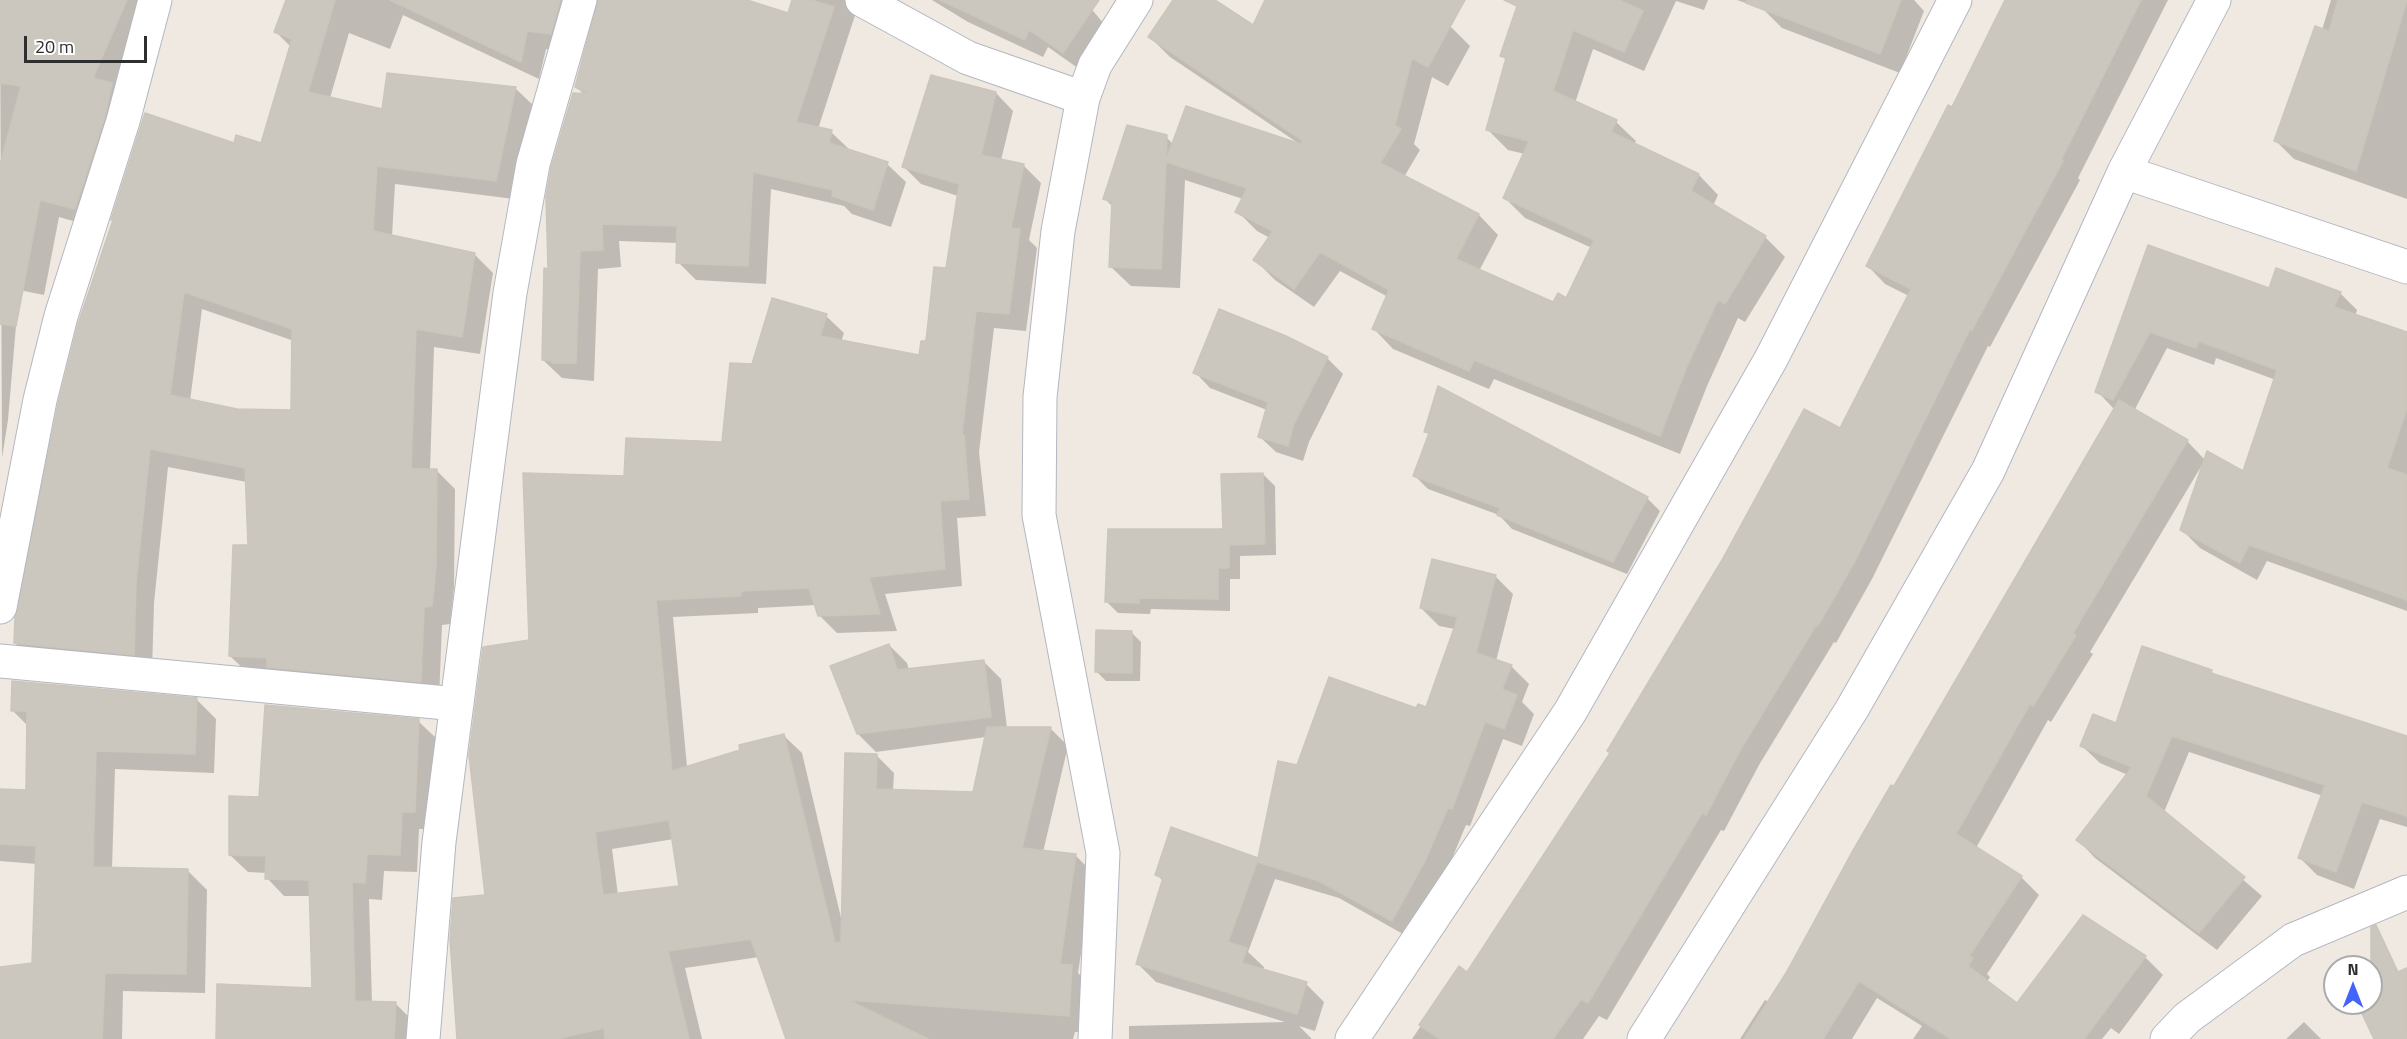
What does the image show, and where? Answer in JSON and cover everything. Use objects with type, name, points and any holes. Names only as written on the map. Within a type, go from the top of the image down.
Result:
[{"type":"street","points":[[0,608],[40,400],[58,326],[126,110],[155,0]]},
{"type":"street","points":[[423,1039],[439,842],[510,293],[534,164],[580,0]]},
{"type":"street","points":[[862,0],[968,58],[1083,98]]},
{"type":"street","points":[[1095,1039],[1103,853],[1040,515],[1040,397],[1058,231],[1083,98],[1095,65],[1136,0]]},
{"type":"street","points":[[1352,1039],[1570,712],[1772,359],[1955,0]]},
{"type":"street","points":[[1644,1039],[1852,709],[1988,471],[2124,172],[2214,0]]},
{"type":"street","points":[[2124,172],[2407,267]]},
{"type":"street","points":[[0,661],[457,704]]},
{"type":"street","points":[[2167,1039],[2187,1018],[2293,940],[2407,892]]},
{"type":"building","points":[[0,0],[127,0],[93,78],[112,83],[105,116],[75,209],[40,200],[16,326],[0,324],[0,165],[21,86],[0,83]]},
{"type":"building","points":[[286,0],[335,0],[308,92],[382,109],[387,73],[516,87],[496,181],[377,166],[373,231],[475,253],[462,337],[416,329],[411,469],[437,469],[436,567],[432,606],[424,607],[421,682],[267,667],[267,658],[229,656],[233,545],[248,545],[245,468],[150,449],[136,583],[134,655],[14,643],[15,618],[58,404],[78,324],[113,220],[111,220],[145,113],[234,143],[236,135],[261,143],[292,39],[274,32]],"holes":[[[184,292],[292,329],[291,410],[237,409],[170,395]]]},
{"type":"building","points":[[390,0],[560,0],[551,34],[527,31],[521,62]]},
{"type":"building","points":[[598,0],[747,0],[788,13],[792,0],[811,0],[834,7],[796,122],[832,130],[829,143],[888,162],[873,210],[832,196],[833,190],[753,172],[748,266],[676,263],[677,226],[602,224],[603,250],[580,251],[576,363],[552,363],[552,361],[542,360],[544,268],[548,269],[546,197],[551,168],[573,93],[590,94],[575,87]]},
{"type":"building","points":[[940,0],[1099,0],[1063,53],[1029,30],[1025,40]]},
{"type":"building","points":[[1173,0],[1215,0],[1253,25],[1265,0],[1465,0],[1428,67],[1412,58],[1395,125],[1401,129],[1380,163],[1479,214],[1456,259],[1553,302],[1558,293],[1566,298],[1594,240],[1503,198],[1529,141],[1486,130],[1506,58],[1500,56],[1517,6],[1504,0],[1619,0],[1643,11],[1624,52],[1573,30],[1553,91],[1617,120],[1611,132],[1699,174],[1691,191],[1766,236],[1725,304],[1718,300],[1687,366],[1660,436],[1474,360],[1469,371],[1372,329],[1389,290],[1320,252],[1294,289],[1253,260],[1273,231],[1235,212],[1247,188],[1166,162],[1161,269],[1109,267],[1112,202],[1103,199],[1127,125],[1167,135],[1166,160],[1186,106],[1301,144],[1303,141],[1148,37]]},
{"type":"building","points":[[1747,0],[1901,0],[1880,54],[1746,3]]},
{"type":"building","points":[[2005,0],[2141,0],[2061,160],[2063,161],[1972,330],[1970,329],[1855,561],[1818,626],[1816,625],[1742,747],[1706,815],[1702,813],[1588,1003],[1581,999],[1553,1039],[1440,1039],[1419,1025],[1459,966],[1467,972],[1610,753],[1607,751],[1722,560],[1804,409],[1840,428],[1911,289],[1866,266],[1948,105],[1952,107]]},
{"type":"building","points":[[2338,0],[2407,0],[2356,171],[2274,141],[2315,26],[2329,31]]},
{"type":"building","points":[[931,75],[996,92],[981,155],[1024,164],[1011,228],[1020,229],[1009,314],[976,311],[962,435],[964,435],[969,499],[940,501],[945,569],[869,577],[880,614],[818,616],[809,588],[741,591],[741,596],[656,600],[672,771],[740,750],[739,745],[784,734],[835,943],[841,942],[845,753],[877,754],[876,789],[973,792],[987,727],[1051,727],[1022,848],[1076,854],[1060,964],[1072,965],[1069,1016],[848,1000],[928,1039],[786,1039],[751,939],[668,951],[689,1039],[605,1039],[604,1028],[557,1039],[457,1039],[450,940],[453,898],[485,895],[469,755],[483,647],[529,640],[523,473],[624,476],[626,438],[722,442],[730,363],[752,364],[772,298],[827,314],[820,336],[919,355],[921,341],[926,341],[934,267],[946,268],[959,184],[902,167]],"holes":[[[669,820],[679,886],[603,895],[595,832]]]},
{"type":"building","points":[[2148,245],[2269,288],[2276,268],[2341,292],[2334,307],[2407,332],[2407,408],[2387,468],[2407,475],[2407,600],[2249,545],[2240,563],[2180,530],[2207,451],[2243,471],[2277,370],[2199,341],[2196,348],[2150,332],[2113,400],[2095,392]]},
{"type":"building","points":[[1219,309],[1286,336],[1328,357],[1293,426],[1288,446],[1258,437],[1268,402],[1193,373]]},
{"type":"building","points":[[1438,386],[1648,497],[1613,562],[1497,515],[1500,508],[1413,476],[1429,433],[1424,432]]},
{"type":"building","points":[[2119,400],[2188,440],[2073,633],[2076,635],[2033,706],[2030,704],[1956,834],[2022,876],[1969,956],[1973,958],[1968,966],[2017,1003],[2083,915],[2146,956],[2084,1039],[1951,1039],[1859,981],[1823,1039],[1744,1039],[1786,973],[1891,785],[1894,786]]},
{"type":"building","points":[[1263,473],[1265,544],[1229,545],[1229,568],[1218,568],[1218,599],[1139,598],[1139,603],[1105,602],[1108,529],[1223,529],[1221,474]]},
{"type":"building","points":[[1432,559],[1496,575],[1476,653],[1512,665],[1502,689],[1517,695],[1504,729],[1485,722],[1452,809],[1448,808],[1425,861],[1392,921],[1319,881],[1257,862],[1228,942],[1247,948],[1242,963],[1307,982],[1297,1014],[1136,964],[1163,878],[1155,875],[1171,827],[1258,858],[1278,761],[1297,765],[1329,677],[1416,708],[1418,704],[1426,707],[1458,617],[1420,608]]},
{"type":"building","points":[[1096,630],[1132,631],[1132,673],[1095,672]]},
{"type":"building","points":[[889,644],[897,670],[984,660],[991,717],[857,734],[830,666]]},
{"type":"building","points":[[2142,646],[2212,670],[2211,673],[2407,736],[2407,816],[2362,802],[2336,872],[2298,858],[2325,785],[2172,736],[2146,796],[2245,877],[2199,933],[2076,840],[2132,767],[2080,746],[2093,714],[2116,723]]},
{"type":"building","points":[[12,681],[197,698],[195,754],[96,751],[93,867],[188,869],[186,974],[105,973],[102,1039],[0,1039],[0,967],[32,963],[36,846],[0,844],[0,789],[26,790],[27,711],[11,711]]},
{"type":"building","points":[[265,705],[419,719],[415,812],[402,812],[400,855],[367,854],[365,883],[352,882],[355,1001],[396,1002],[394,1039],[216,1039],[217,984],[312,988],[309,880],[265,879],[266,856],[229,855],[229,796],[259,797]]},
{"type":"building","points":[[2376,925],[2398,972],[2407,968],[2407,1039],[2374,1039],[2363,1015],[2383,1015],[2383,955],[2371,955],[2371,927]]}]
